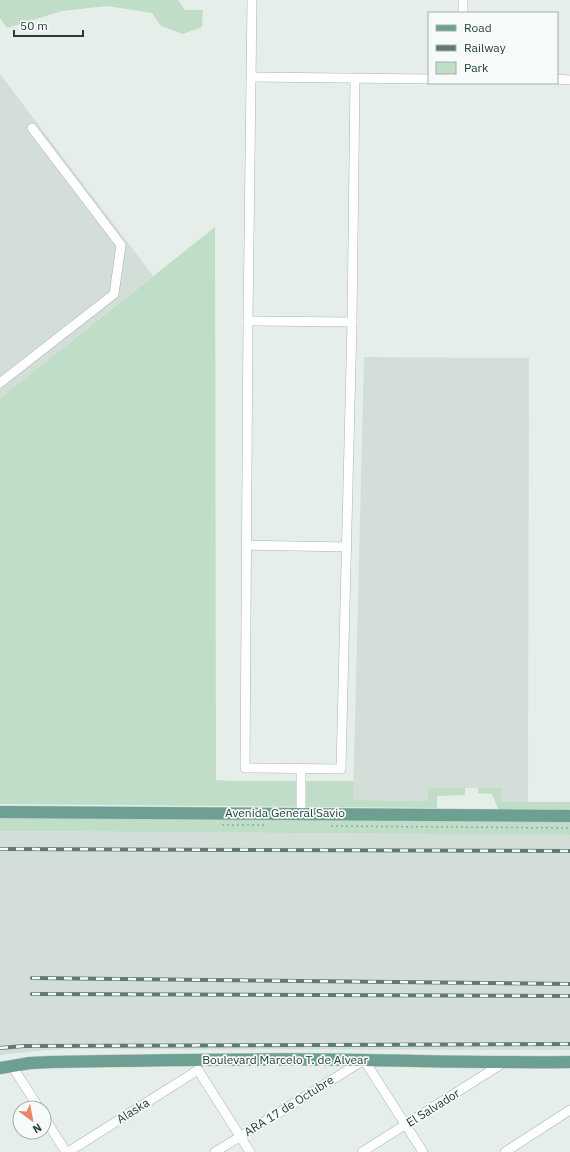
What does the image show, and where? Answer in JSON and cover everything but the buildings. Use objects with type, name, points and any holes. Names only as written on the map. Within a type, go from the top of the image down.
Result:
[{"type":"main road","name":"Avenida General Savio","points":[[0,812],[570,816]]},
{"type":"main road","name":"Boulevard Marcelo T. de Alvear","points":[[0,1068],[52,1062],[198,1065],[364,1060],[504,1063],[570,1062]]},
{"type":"street","points":[[252,0],[245,768],[341,769],[352,322],[355,79]]},
{"type":"street","points":[[463,0],[463,12]]},
{"type":"street","points":[[252,77],[428,79]]},
{"type":"street","points":[[558,79],[570,80]]},
{"type":"street","points":[[0,383],[114,294],[121,245],[32,128]]},
{"type":"street","points":[[248,321],[352,322]]},
{"type":"street","points":[[246,544],[347,547]]},
{"type":"street","points":[[301,814],[302,769]]},
{"type":"street","points":[[364,1060],[423,1152]]},
{"type":"street","name":"ARA 17 de Octubre","points":[[215,1152],[364,1060]]},
{"type":"street","name":"El Salvador","points":[[362,1152],[504,1063]]},
{"type":"street","points":[[198,1065],[250,1152]]},
{"type":"street","name":"Alaska","points":[[67,1152],[198,1065]]},
{"type":"street","points":[[12,1066],[34,1100]]},
{"type":"street","points":[[505,1152],[570,1110]]},
{"type":"street","points":[[52,1129],[67,1152]]},
{"type":"shaded area","points":[[0,74],[153,276],[0,398]]},
{"type":"shaded area","points":[[364,357],[529,358],[528,802],[501,802],[501,788],[428,788],[427,801],[353,800]]},
{"type":"shaded area","points":[[0,831],[570,835],[570,1050],[66,1049],[0,1055]]},
{"type":"green space","points":[[0,0],[178,0],[185,10],[203,10],[202,27],[183,34],[161,26],[152,13],[107,6],[62,11],[7,28],[0,18]]},
{"type":"green space","points":[[215,227],[216,780],[354,781],[353,800],[427,801],[428,788],[465,788],[465,795],[437,796],[437,808],[0,804],[0,398]]},
{"type":"green space","points":[[478,788],[501,788],[501,802],[570,802],[570,810],[498,809],[492,794],[478,793]]},
{"type":"green space","points":[[0,818],[570,822],[570,835],[0,831]]},
{"type":"railway","points":[[0,849],[570,851]]},
{"type":"railway","points":[[32,978],[570,984]]},
{"type":"railway","points":[[32,994],[570,996]]},
{"type":"railway","points":[[0,1048],[24,1046],[570,1044]]}]
